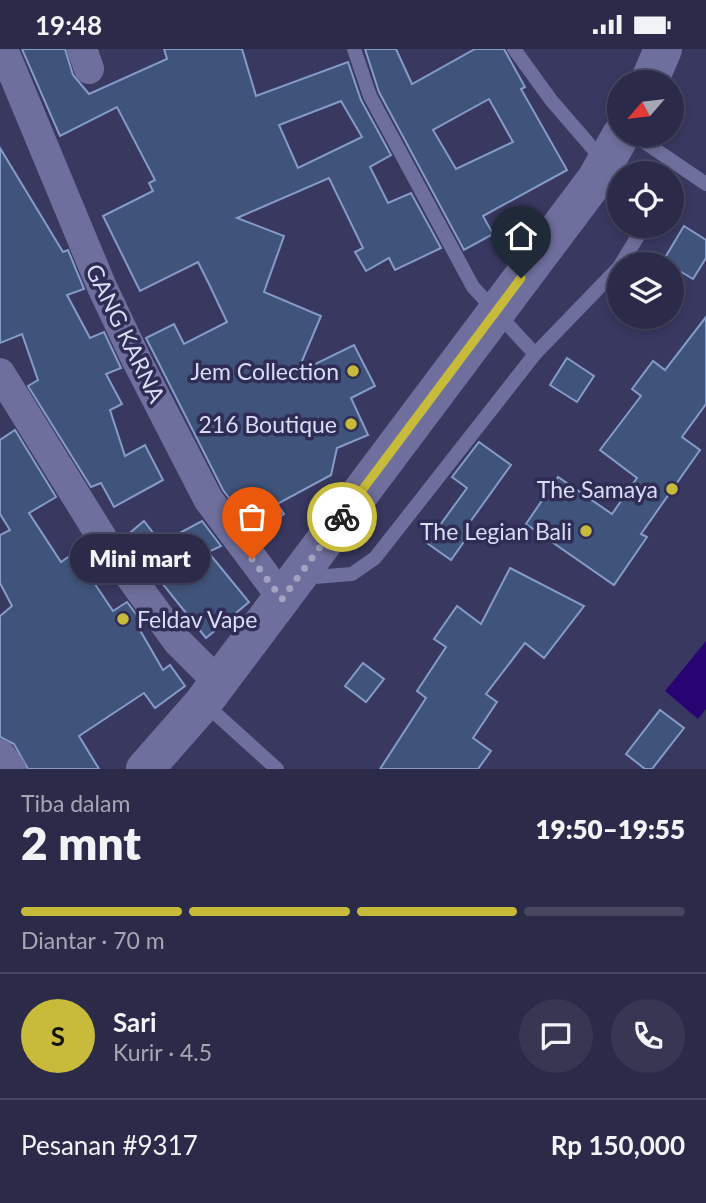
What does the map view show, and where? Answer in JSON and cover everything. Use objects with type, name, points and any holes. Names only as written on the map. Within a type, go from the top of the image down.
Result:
[{"type":"main road","points":[[654,70],[663,49]]},
{"type":"main road","points":[[145,769],[211,693],[494,313],[616,159]]},
{"type":"street","name":"GANG KARNA","points":[[3,49],[102,287],[208,499],[290,588]]},
{"type":"street","points":[[0,373],[104,541],[178,642],[211,693]]},
{"type":"street","points":[[0,754],[11,769]]},
{"type":"lane","points":[[354,49],[370,96],[473,287],[494,313],[535,354]]},
{"type":"lane","points":[[514,49],[551,100],[616,159]]},
{"type":"lane","points":[[652,147],[706,184]]},
{"type":"lane","points":[[290,588],[352,574],[375,558],[535,354],[607,279]]},
{"type":"lane","points":[[211,693],[277,769]]},
{"type":"shaded area","points":[[706,641],[706,709],[698,719],[665,691]]},
{"type":"building","points":[[22,49],[65,49],[73,75],[89,94],[167,59],[164,49],[242,49],[256,96],[348,62],[361,100],[391,155],[370,167],[388,203],[411,193],[441,248],[395,270],[389,258],[366,271],[355,252],[363,248],[329,178],[237,218],[284,236],[264,292],[321,316],[297,373],[354,345],[375,386],[351,398],[368,435],[337,448],[331,475],[277,504],[284,514],[256,533],[223,490],[146,338],[174,324],[184,344],[227,322],[209,284],[198,262],[140,291],[103,216],[153,191],[149,183],[155,180],[117,107],[60,136]],"holes":[[[341,101],[362,137],[298,168],[279,125]]]},
{"type":"building","points":[[365,49],[396,49],[412,84],[475,49],[504,49],[525,87],[521,89],[567,170],[483,216],[493,234],[464,250],[379,92]],"holes":[[[489,99],[513,142],[456,169],[433,130]]]},
{"type":"building","points":[[0,148],[63,252],[68,250],[84,289],[67,295],[90,338],[104,332],[121,368],[106,374],[122,404],[110,410],[125,456],[145,445],[163,480],[114,507],[101,483],[91,487],[28,386],[38,380],[22,334],[0,343]]},
{"type":"building","points":[[684,226],[706,240],[706,258],[693,279],[684,274],[684,252],[668,252],[677,238],[684,238]]},
{"type":"building","points":[[706,317],[706,404],[682,437],[700,450],[641,534],[647,537],[614,585],[526,524],[558,477],[612,514],[637,478],[600,450],[641,396],[632,389],[653,361],[665,370]]},
{"type":"building","points":[[567,358],[594,376],[577,402],[550,385]]},
{"type":"building","points":[[15,430],[56,497],[29,513],[61,562],[74,553],[113,611],[127,602],[142,622],[137,625],[163,670],[170,665],[185,686],[155,708],[144,693],[79,736],[99,769],[28,769],[14,744],[0,737],[0,616],[12,606],[0,583],[0,535],[10,530],[0,514],[0,440]]},
{"type":"building","points":[[479,442],[511,465],[465,529],[470,533],[451,560],[427,543],[467,488],[452,477]]},
{"type":"building","points":[[144,521],[161,543],[202,521],[221,546],[208,552],[249,602],[206,638],[125,537]]},
{"type":"building","points":[[510,568],[584,606],[544,658],[525,643],[486,694],[497,702],[473,738],[491,751],[478,769],[380,769],[426,698],[417,691],[446,647],[434,639],[457,606],[481,624]]},
{"type":"building","points":[[363,663],[384,679],[366,702],[345,686]]},
{"type":"building","points":[[660,710],[684,728],[652,769],[645,769],[626,754]]},
{"type":"way so far","points":[[252,559],[282,599],[342,517]]},
{"type":"place","name":"Jem Collection","points":[[353,371]]},
{"type":"place","name":"216 Boutique","points":[[351,424]]},
{"type":"place","name":"The Samaya","points":[[672,489]]},
{"type":"place","name":"The Legian Bali","points":[[586,531]]},
{"type":"place","name":"Mini mart","points":[[252,559]]},
{"type":"place","name":"Feldav Vape","points":[[123,619]]},
{"type":"route","points":[[342,517],[521,278]]}]
